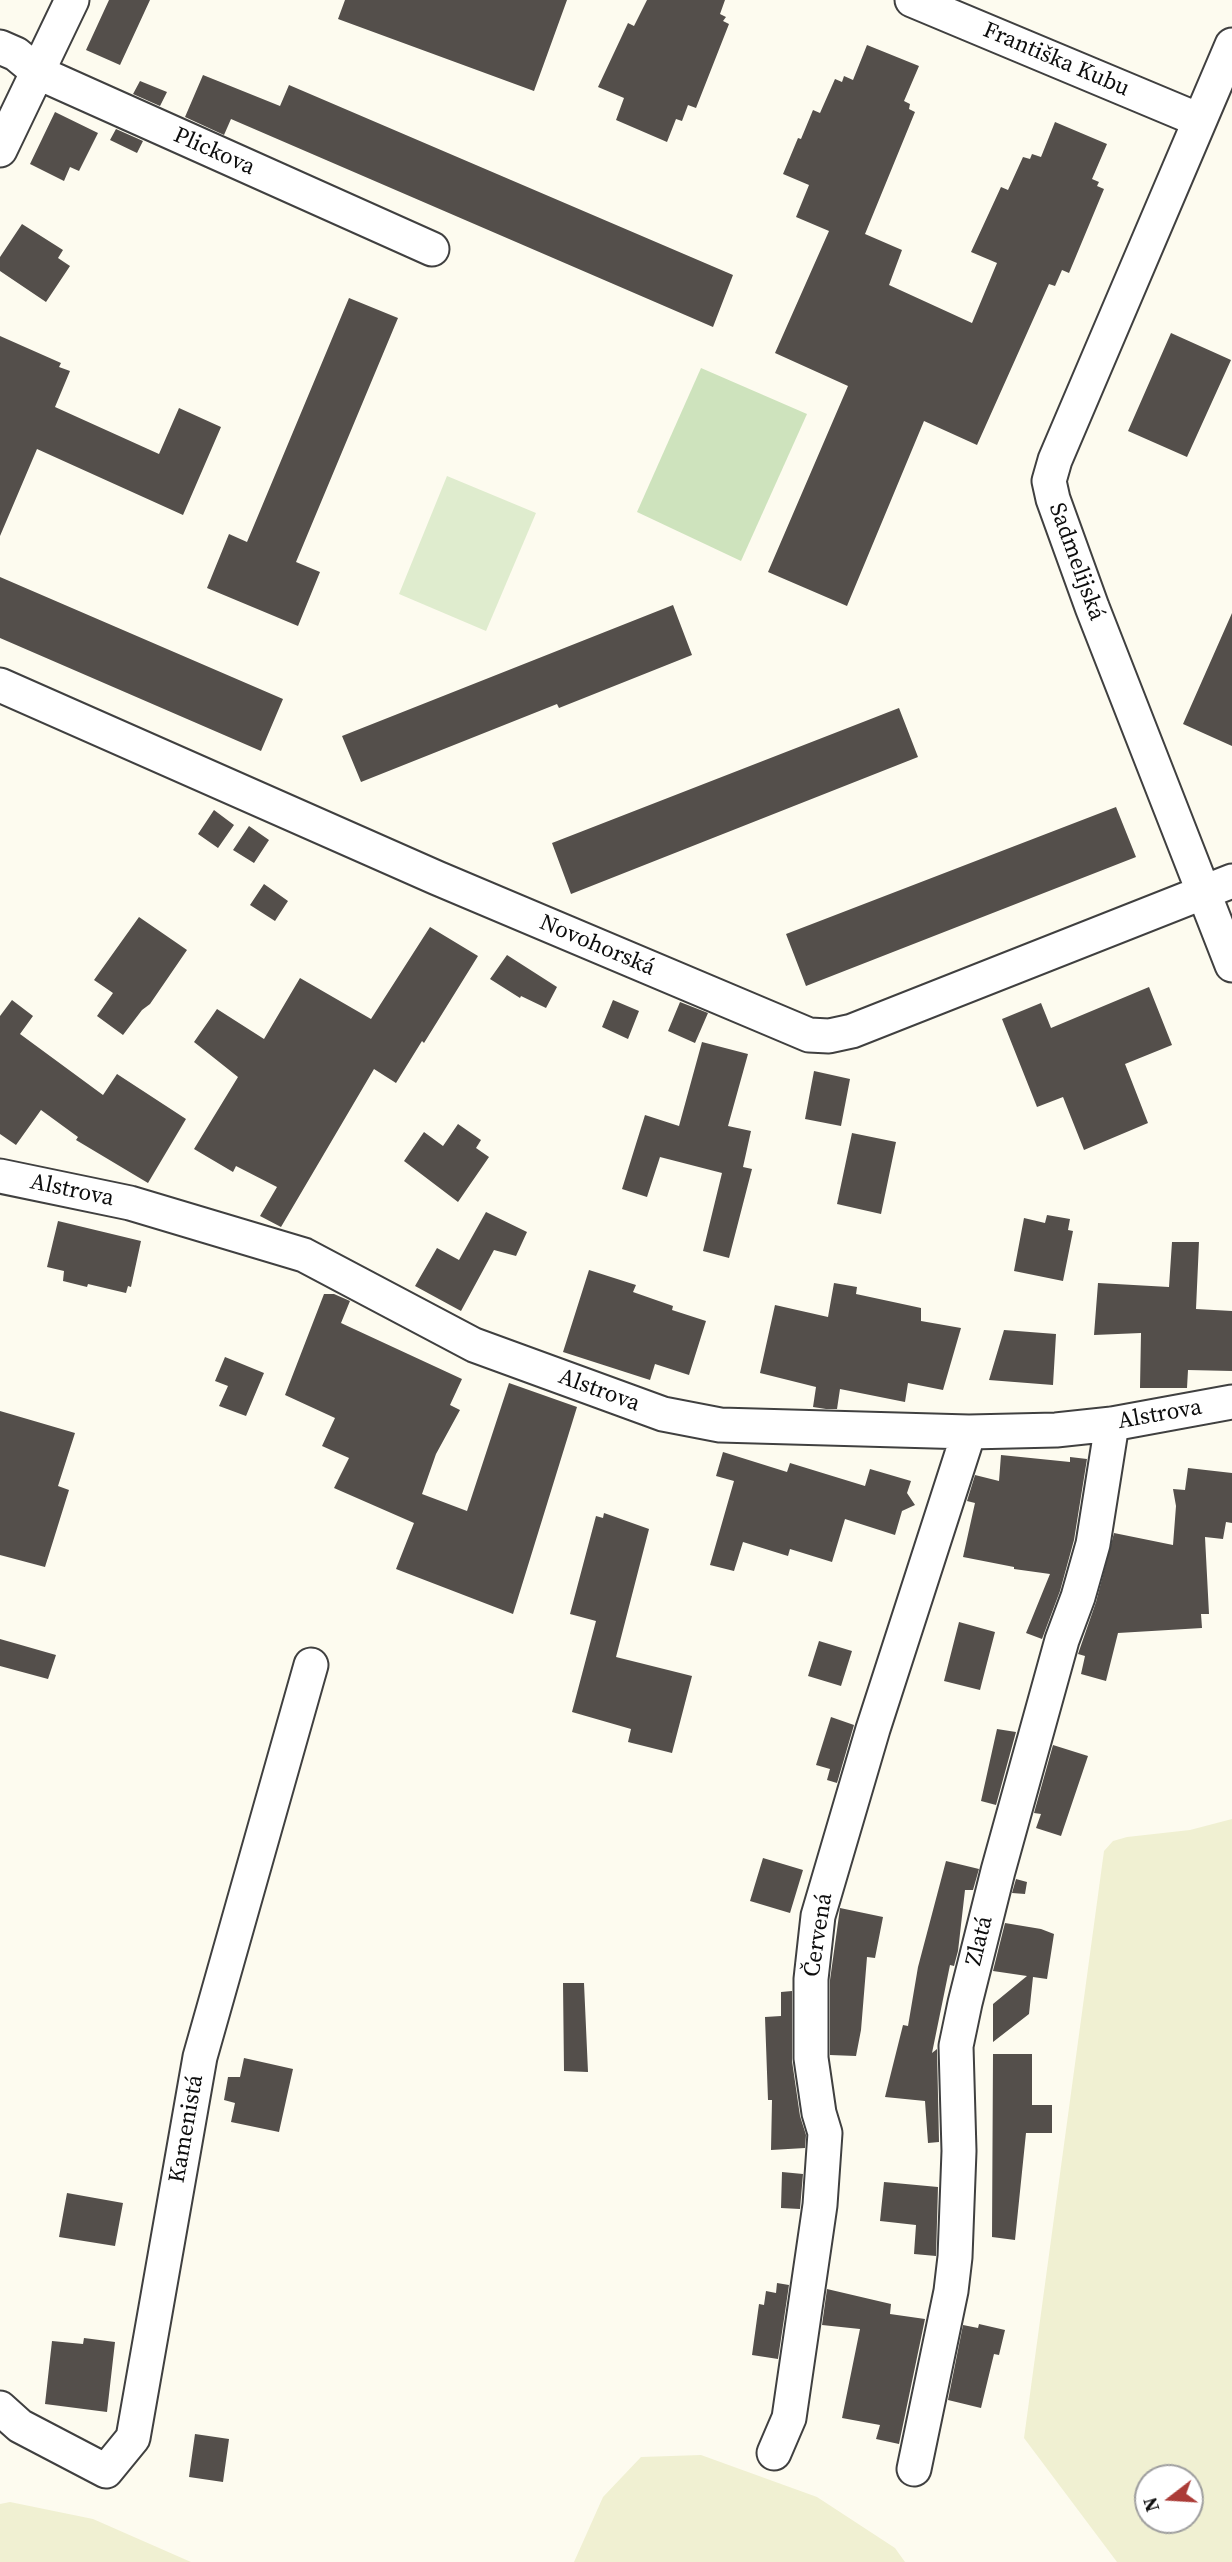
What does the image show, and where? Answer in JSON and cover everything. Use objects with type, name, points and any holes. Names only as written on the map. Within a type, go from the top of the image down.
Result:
[{"type":"street","points":[[0,150],[72,0]]},
{"type":"street","name":"Františka Kubu","points":[[912,0],[1199,120]]},
{"type":"street","name":"Sadmelijská","points":[[1232,45],[1055,460],[1049,481],[1070,548],[1217,886],[1232,965]]},
{"type":"street","name":"Plickova","points":[[0,47],[16,54],[39,73],[432,249]]},
{"type":"street","name":"Novohorská","points":[[0,685],[437,878],[808,1035],[829,1036],[852,1031],[1217,886]]},
{"type":"street","name":"Alstrova","points":[[0,1176],[130,1203],[304,1255],[474,1345],[663,1414],[720,1425],[969,1433],[1056,1430],[1112,1424],[1232,1402]]},
{"type":"street","name":"Zlatá","points":[[914,2469],[951,2291],[955,2258],[959,2151],[956,2046],[998,1871],[1062,1640],[1079,1597],[1093,1544],[1112,1424]]},
{"type":"street","name":"Červená","points":[[774,2453],[789,2418],[820,2205],[825,2133],[810,2058],[811,1979],[818,1916],[873,1729],[969,1433]]},
{"type":"street","name":"Kamenistá","points":[[0,2408],[20,2426],[106,2472],[133,2438],[200,2057],[311,1665]]},
{"type":"green space","points":[[701,368],[807,414],[741,561],[637,512]]},
{"type":"green space","points":[[447,476],[536,513],[486,631],[399,594]]},
{"type":"green space","points":[[1232,1819],[1232,2562],[1117,2562],[1024,2438],[1104,1851],[1113,1841],[1190,1830]]},
{"type":"green space","points":[[701,2455],[817,2497],[895,2548],[905,2562],[574,2562],[603,2497],[641,2457]]},
{"type":"green space","points":[[10,2502],[93,2519],[191,2562],[0,2562],[0,2504]]},
{"type":"building","points":[[109,0],[150,0],[120,65],[86,50]]},
{"type":"building","points":[[345,0],[567,0],[534,91],[338,19]]},
{"type":"building","points":[[647,0],[725,0],[720,14],[726,17],[723,21],[729,24],[696,108],[688,105],[682,121],[676,119],[667,142],[616,120],[624,98],[598,87],[628,23],[634,26]]},
{"type":"building","points":[[867,45],[919,66],[904,101],[910,104],[909,109],[915,112],[865,234],[902,250],[889,285],[972,323],[997,263],[971,252],[1001,187],[1008,190],[1023,157],[1030,159],[1032,154],[1041,157],[1055,122],[1107,144],[1092,179],[1099,182],[1097,186],[1104,189],[1069,273],[1062,270],[1055,286],[1049,284],[977,445],[924,421],[847,606],[768,572],[848,386],[775,353],[829,231],[796,217],[809,185],[783,174],[813,110],[820,113],[835,79],[842,82],[844,76],[853,80]]},
{"type":"building","points":[[203,75],[280,106],[289,85],[733,275],[713,327],[231,119],[224,135],[185,117]]},
{"type":"building","points":[[140,81],[167,92],[160,106],[133,94]]},
{"type":"building","points":[[55,112],[98,133],[79,171],[70,167],[64,181],[30,164]]},
{"type":"building","points":[[116,129],[143,141],[137,153],[110,140]]},
{"type":"building","points":[[22,224],[63,250],[58,258],[70,266],[46,302],[0,271],[0,257]]},
{"type":"building","points":[[349,298],[398,318],[296,562],[320,572],[298,626],[207,588],[229,534],[247,542]]},
{"type":"building","points":[[1171,333],[1231,360],[1187,457],[1128,431]]},
{"type":"building","points":[[0,336],[61,363],[59,367],[70,371],[55,407],[159,454],[179,408],[221,427],[183,515],[37,449],[0,536]]},
{"type":"building","points":[[0,577],[283,699],[261,751],[0,638]]},
{"type":"building","points":[[673,605],[692,655],[559,708],[557,704],[361,782],[342,736]]},
{"type":"building","points":[[1232,613],[1232,746],[1183,724]]},
{"type":"building","points":[[899,708],[918,757],[571,894],[552,843]]},
{"type":"building","points":[[1116,807],[1136,857],[806,986],[786,934]]},
{"type":"building","points":[[214,810],[234,825],[218,848],[198,834]]},
{"type":"building","points":[[249,826],[269,840],[254,863],[233,850]]},
{"type":"building","points":[[264,884],[288,901],[275,921],[250,905]]},
{"type":"building","points":[[139,917],[187,950],[150,1004],[123,1035],[97,1016],[113,993],[94,980]]},
{"type":"building","points":[[430,927],[478,956],[396,1083],[374,1069],[281,1227],[260,1216],[277,1187],[236,1166],[233,1172],[194,1149],[238,1077],[194,1042],[217,1009],[264,1039],[300,978],[371,1019]]},
{"type":"building","points":[[507,955],[557,987],[546,1008],[521,996],[520,998],[490,979]]},
{"type":"building","points":[[1149,987],[1172,1045],[1125,1064],[1148,1123],[1084,1150],[1063,1097],[1037,1107],[1002,1019],[1041,1003],[1051,1028]]},
{"type":"building","points":[[12,1000],[33,1016],[20,1034],[103,1095],[117,1074],[186,1119],[148,1183],[76,1140],[78,1137],[41,1110],[16,1145],[0,1134],[0,1016]]},
{"type":"building","points":[[613,1000],[639,1011],[628,1039],[602,1027]]},
{"type":"building","points":[[680,1002],[708,1013],[695,1043],[668,1031]]},
{"type":"building","points":[[702,1042],[748,1054],[728,1126],[751,1131],[743,1167],[752,1169],[729,1258],[703,1251],[722,1173],[660,1157],[647,1197],[622,1189],[645,1115],[679,1126]]},
{"type":"building","points":[[814,1071],[850,1079],[841,1126],[805,1119]]},
{"type":"building","points":[[458,1124],[481,1140],[476,1148],[489,1157],[458,1202],[404,1161],[424,1132],[443,1146]]},
{"type":"building","points":[[852,1133],[896,1142],[881,1214],[837,1204]]},
{"type":"building","points":[[486,1212],[527,1232],[516,1256],[494,1250],[461,1311],[415,1286],[437,1248],[459,1260]]},
{"type":"building","points":[[1047,1215],[1070,1219],[1068,1230],[1073,1231],[1063,1281],[1014,1271],[1024,1218],[1045,1223]]},
{"type":"building","points":[[58,1221],[141,1241],[131,1287],[128,1286],[126,1293],[63,1281],[64,1271],[47,1267]]},
{"type":"building","points":[[1172,1242],[1199,1242],[1196,1309],[1232,1311],[1232,1371],[1188,1370],[1187,1388],[1140,1388],[1141,1333],[1094,1335],[1098,1283],[1169,1287]]},
{"type":"building","points":[[589,1270],[636,1285],[633,1292],[673,1306],[672,1310],[706,1321],[689,1375],[655,1364],[650,1380],[563,1352]]},
{"type":"building","points":[[834,1283],[857,1287],[856,1294],[921,1308],[921,1321],[961,1328],[943,1390],[908,1383],[905,1402],[840,1389],[837,1409],[826,1409],[813,1407],[816,1387],[760,1373],[775,1305],[828,1317]]},
{"type":"building","points":[[324,1294],[334,1294],[350,1301],[341,1323],[462,1379],[450,1405],[460,1410],[436,1454],[422,1494],[467,1511],[509,1383],[577,1407],[513,1614],[396,1569],[414,1523],[334,1488],[349,1458],[322,1446],[335,1418],[285,1395]]},
{"type":"building","points":[[1004,1330],[1056,1334],[1053,1385],[989,1380]]},
{"type":"building","points":[[225,1357],[264,1373],[246,1416],[219,1406],[228,1386],[215,1381]]},
{"type":"building","points":[[0,1411],[75,1433],[58,1486],[69,1490],[45,1567],[0,1555]]},
{"type":"building","points":[[723,1452],[787,1472],[790,1463],[865,1486],[870,1469],[911,1481],[907,1493],[915,1505],[902,1511],[895,1535],[845,1519],[832,1562],[790,1549],[788,1556],[743,1542],[734,1571],[710,1565],[734,1481],[716,1476]]},
{"type":"building","points":[[1001,1455],[1070,1462],[1070,1457],[1087,1459],[1074,1540],[1060,1591],[1042,1639],[1026,1633],[1050,1574],[963,1557],[975,1503],[967,1501],[975,1475],[999,1481]]},
{"type":"building","points":[[1188,1468],[1232,1473],[1232,1523],[1226,1522],[1223,1539],[1205,1537],[1209,1614],[1201,1614],[1202,1628],[1118,1633],[1106,1681],[1081,1674],[1085,1656],[1078,1654],[1096,1602],[1114,1533],[1173,1545],[1176,1506],[1173,1489],[1185,1490]]},
{"type":"building","points":[[604,1513],[649,1529],[616,1657],[692,1676],[672,1753],[628,1742],[631,1729],[572,1712],[596,1621],[570,1614],[596,1516],[603,1518]]},
{"type":"building","points":[[959,1622],[995,1632],[980,1690],[944,1681]]},
{"type":"building","points":[[0,1639],[56,1655],[48,1679],[0,1666]]},
{"type":"building","points":[[819,1641],[852,1651],[841,1686],[808,1676]]},
{"type":"building","points":[[831,1717],[854,1725],[837,1783],[827,1780],[830,1769],[816,1765]]},
{"type":"building","points":[[997,1729],[1016,1732],[996,1805],[981,1801]]},
{"type":"building","points":[[1053,1745],[1088,1756],[1061,1836],[1036,1828],[1041,1814],[1034,1813]]},
{"type":"building","points":[[763,1858],[803,1870],[790,1913],[750,1901]]},
{"type":"building","points":[[946,1861],[979,1869],[973,1890],[965,1890],[958,1951],[954,1966],[950,1965],[932,2053],[937,2049],[939,2142],[928,2143],[925,2101],[885,2097],[903,2025],[908,2026],[918,1967]]},
{"type":"building","points":[[1016,1879],[1027,1882],[1025,1894],[1012,1893]]},
{"type":"building","points":[[840,1908],[883,1917],[875,1958],[867,1957],[856,2056],[830,2055],[830,1980]]},
{"type":"building","points":[[1005,1923],[1054,1934],[1047,1979],[1033,1977],[1029,2014],[993,2042],[993,2004],[1027,1976],[993,1971]]},
{"type":"building","points":[[563,1983],[584,1983],[588,2072],[564,2071]]},
{"type":"building","points":[[792,1991],[792,2061],[800,2116],[806,2135],[805,2148],[771,2150],[772,2100],[768,2100],[765,2017],[781,2016],[781,1992]]},
{"type":"building","points":[[993,2054],[1032,2054],[1032,2105],[1052,2105],[1052,2133],[1026,2133],[1015,2240],[992,2237]]},
{"type":"building","points":[[244,2058],[293,2069],[279,2132],[231,2122],[235,2103],[224,2100],[228,2077],[240,2077]]},
{"type":"building","points":[[782,2172],[803,2174],[800,2209],[781,2208]]},
{"type":"building","points":[[884,2182],[938,2187],[936,2256],[914,2254],[916,2225],[880,2221]]},
{"type":"building","points":[[67,2193],[123,2203],[115,2246],[59,2237]]},
{"type":"building","points":[[777,2283],[789,2285],[778,2359],[752,2355],[759,2304],[764,2305],[766,2291],[776,2293]]},
{"type":"building","points":[[827,2289],[891,2304],[890,2314],[925,2319],[899,2444],[876,2439],[880,2425],[842,2418],[860,2329],[822,2325]]},
{"type":"building","points":[[979,2324],[1005,2330],[999,2355],[994,2354],[981,2408],[948,2400],[963,2325],[978,2328]]},
{"type":"building","points":[[84,2338],[115,2342],[107,2412],[45,2404],[52,2341],[83,2344]]},
{"type":"building","points":[[195,2434],[229,2439],[223,2482],[189,2477]]}]
